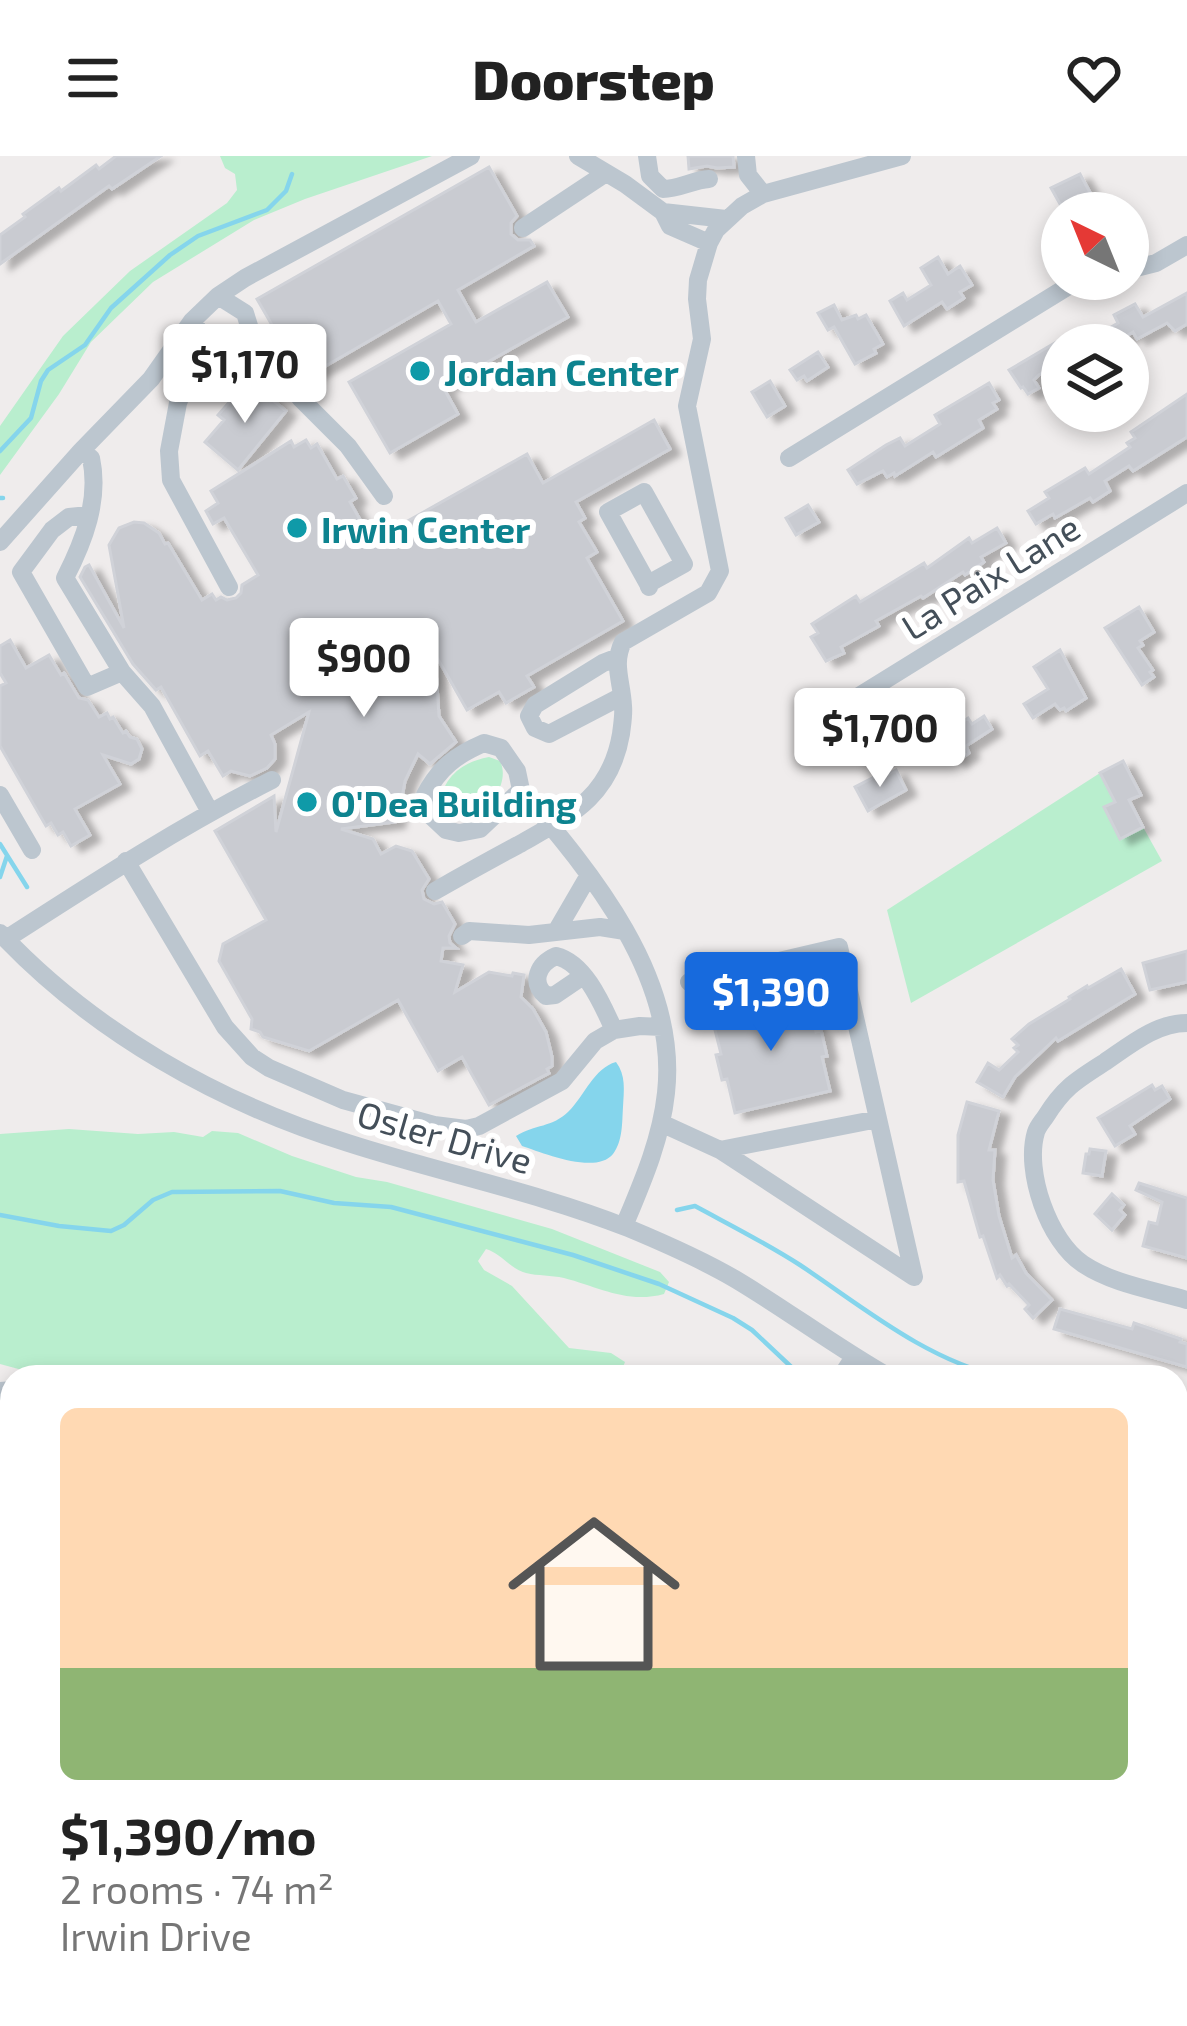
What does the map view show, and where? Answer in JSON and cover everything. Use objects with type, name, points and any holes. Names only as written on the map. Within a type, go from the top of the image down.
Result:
[{"type":"street","points":[[0,542],[151,379],[192,321],[218,296],[471,156]]},
{"type":"street","points":[[578,156],[663,212],[726,219]]},
{"type":"street","points":[[647,156],[650,176],[663,189],[747,166],[763,194]]},
{"type":"street","points":[[435,891],[571,816],[599,790],[619,744],[623,706],[616,658],[623,642],[663,614],[708,592],[720,571],[687,406],[703,339],[698,280],[709,243],[726,219],[763,194],[840,165],[902,156]]},
{"type":"street","points":[[523,228],[607,173]]},
{"type":"street","points":[[663,212],[670,226],[709,243]]},
{"type":"street","points":[[1149,265],[1187,245]]},
{"type":"street","points":[[218,296],[245,313],[248,332],[384,496]]},
{"type":"street","points":[[789,458],[1046,300]]},
{"type":"street","points":[[192,321],[209,345],[225,348],[240,344],[268,318]]},
{"type":"street","points":[[192,321],[188,376],[169,451],[171,480],[229,587]]},
{"type":"street","points":[[81,451],[91,458],[96,494],[65,578],[122,672],[152,706],[210,812]]},
{"type":"street","points":[[648,585],[684,563],[644,492],[608,512],[648,585],[664,600],[663,614]]},
{"type":"street","name":"La Paix Lane","points":[[826,716],[1187,494]]},
{"type":"street","points":[[89,515],[69,517],[52,530],[21,572],[87,687],[122,672]]},
{"type":"street","points":[[616,658],[535,705],[529,716],[535,728],[549,734],[622,696]]},
{"type":"street","points":[[521,790],[481,829],[459,832],[446,830],[429,814],[425,795],[437,773],[460,754],[484,743],[501,748],[517,770],[521,790],[589,875],[625,931],[646,976],[662,1027],[668,1076],[651,1159],[624,1226]]},
{"type":"street","points":[[3,936],[210,812],[272,781]]},
{"type":"street","points":[[0,796],[32,850]]},
{"type":"street","points":[[127,861],[225,1027],[252,1058],[323,1093],[466,1129],[562,1081],[595,1041],[614,1030],[662,1027]]},
{"type":"street","points":[[556,930],[589,875]]},
{"type":"street","points":[[462,937],[469,931],[529,935],[600,927],[625,931]]},
{"type":"street","name":"Osler Drive","points":[[3,936],[110,1027],[236,1100],[350,1144],[624,1226],[730,1276],[868,1365]]},
{"type":"street","points":[[661,1123],[720,1150],[914,1276],[839,947],[689,982]]},
{"type":"street","points":[[583,976],[614,1030]]},
{"type":"street","points":[[1187,1024],[1144,1036],[1064,1089],[1036,1132],[1034,1165],[1048,1221],[1077,1260],[1103,1275],[1187,1300]]},
{"type":"street","points":[[720,1150],[878,1120]]},
{"type":"street","points":[[849,1365],[854,1357]]},
{"type":"green space","points":[[220,156],[432,156],[254,220],[153,282],[91,342],[0,475],[0,426],[63,336],[130,271],[227,203],[237,190],[235,174],[225,168]]},
{"type":"green space","points":[[489,757],[500,761],[502,768],[495,797],[474,816],[447,819],[437,807],[444,787],[461,768]]},
{"type":"green space","points":[[1100,773],[1115,802],[1104,808],[1120,838],[1143,827],[1162,861],[911,1003],[887,910]]},
{"type":"green space","points":[[69,1129],[203,1137],[212,1131],[238,1133],[356,1177],[552,1229],[660,1272],[669,1282],[664,1294],[625,1296],[564,1278],[526,1273],[486,1249],[478,1261],[484,1270],[512,1286],[569,1348],[611,1353],[624,1365],[4,1365],[0,1364],[0,1134]]},
{"type":"water","points":[[616,1062],[624,1095],[620,1137],[613,1154],[595,1163],[582,1163],[522,1146],[516,1136],[563,1116],[596,1076]]},
{"type":"building","points":[[116,156],[161,156],[112,189],[109,186],[0,264],[0,235],[59,188]]},
{"type":"building","points":[[688,156],[733,156],[734,167],[689,169]]},
{"type":"building","points":[[489,167],[517,216],[511,234],[534,246],[458,290],[476,322],[547,282],[568,317],[443,387],[458,414],[390,453],[349,382],[451,324],[438,301],[303,379],[257,299]]},
{"type":"building","points":[[1080,174],[1090,192],[1053,192],[1051,188]]},
{"type":"building","points":[[938,257],[948,274],[960,266],[972,285],[960,292],[964,298],[947,309],[942,302],[904,326],[890,301],[903,293],[907,300],[931,285],[921,268]]},
{"type":"building","points":[[1187,293],[1187,324],[1175,331],[1167,323],[1149,333],[1149,324],[1116,324],[1114,315],[1135,304],[1143,317]]},
{"type":"building","points":[[834,305],[842,320],[866,315],[883,344],[874,349],[876,353],[855,364],[834,327],[828,330],[818,313]]},
{"type":"building","points":[[1041,351],[1041,374],[1034,380],[1039,388],[1028,394],[1009,370]]},
{"type":"building","points":[[818,352],[828,367],[807,381],[804,376],[797,380],[790,370]]},
{"type":"building","points":[[770,381],[785,406],[767,417],[752,392]]},
{"type":"building","points":[[989,383],[999,400],[993,403],[997,409],[979,420],[983,428],[895,476],[887,477],[883,471],[857,484],[848,470],[900,438],[905,446],[940,424],[935,415]]},
{"type":"building","points":[[253,384],[286,411],[238,470],[205,442],[224,420],[218,415],[231,400],[236,404]]},
{"type":"building","points":[[1187,394],[1187,437],[1133,471],[1129,466],[1105,481],[1110,491],[1093,502],[1090,498],[1036,524],[1028,511],[1049,498],[1045,492],[1085,468],[1089,474],[1130,447],[1127,443],[1135,438],[1131,432],[1149,432],[1149,420]]},
{"type":"building","points":[[654,420],[670,449],[576,502],[585,518],[579,522],[597,552],[587,558],[623,621],[527,676],[534,687],[506,703],[499,692],[467,710],[435,654],[439,716],[456,742],[430,764],[418,754],[405,781],[395,822],[341,829],[373,839],[381,854],[396,846],[412,851],[429,879],[422,890],[424,899],[442,902],[455,924],[449,936],[456,948],[443,948],[441,961],[463,965],[455,992],[489,972],[524,975],[521,997],[546,1032],[552,1057],[549,1073],[489,1105],[462,1057],[438,1071],[398,1000],[309,1051],[263,1037],[251,1029],[252,1019],[219,961],[223,944],[266,920],[215,831],[274,796],[276,832],[309,712],[271,735],[275,759],[267,768],[250,776],[231,771],[223,776],[208,751],[200,756],[161,687],[156,690],[133,664],[80,577],[85,567],[89,565],[124,628],[109,545],[119,528],[144,523],[168,543],[202,600],[212,594],[216,600],[236,598],[242,585],[258,575],[224,518],[213,524],[206,511],[218,503],[211,491],[291,441],[294,447],[306,440],[311,448],[317,444],[337,479],[343,476],[356,498],[350,502],[372,541],[527,454],[543,483]]},
{"type":"building","points":[[808,505],[819,522],[796,535],[786,518]]},
{"type":"building","points":[[997,528],[1006,543],[981,557],[984,562],[876,621],[879,626],[826,661],[811,637],[818,633],[812,624],[856,596],[860,602],[924,563],[927,568],[969,538],[972,543]]},
{"type":"building","points":[[1139,607],[1154,632],[1138,648],[1154,677],[1142,685],[1105,628]]},
{"type":"building","points":[[10,640],[26,668],[49,655],[79,698],[88,700],[99,717],[107,713],[113,717],[142,749],[131,764],[103,755],[120,784],[75,809],[90,835],[71,846],[63,832],[58,835],[51,823],[46,826],[0,746],[0,686],[6,683],[0,673],[0,646]]},
{"type":"building","points":[[1060,650],[1086,698],[1066,711],[1055,704],[1033,718],[1024,704],[1048,689],[1034,667]]},
{"type":"building","points":[[984,716],[992,729],[966,746],[969,753],[956,762],[937,741],[968,718],[972,724]]},
{"type":"building","points":[[1123,761],[1141,795],[1129,800],[1143,827],[1120,839],[1104,807],[1115,802],[1100,773]]},
{"type":"building","points":[[896,770],[906,790],[868,811],[855,787]]},
{"type":"building","points":[[1187,951],[1187,982],[1150,990],[1143,963]]},
{"type":"building","points":[[1121,969],[1135,994],[1056,1038],[1015,1077],[1003,1097],[977,1082],[988,1063],[999,1070],[1018,1052],[1012,1039],[1029,1024]]},
{"type":"building","points":[[808,996],[816,1032],[821,1030],[830,1091],[735,1113],[727,1079],[722,1080],[712,1018]]},
{"type":"building","points":[[1152,1085],[1155,1090],[1162,1086],[1170,1099],[1130,1126],[1135,1134],[1115,1146],[1098,1118]]},
{"type":"building","points":[[967,1102],[999,1111],[989,1150],[995,1150],[993,1180],[999,1216],[1012,1258],[1016,1255],[1052,1300],[1033,1318],[1025,1309],[1029,1305],[1000,1275],[997,1278],[964,1181],[958,1182],[958,1135]]},
{"type":"building","points":[[1090,1149],[1106,1151],[1102,1176],[1083,1173]]},
{"type":"building","points":[[1139,1183],[1187,1198],[1187,1258],[1143,1246],[1149,1222],[1157,1224],[1162,1202],[1136,1190]]},
{"type":"building","points":[[1112,1194],[1124,1205],[1120,1210],[1125,1215],[1112,1230],[1095,1214]]},
{"type":"building","points":[[1060,1309],[1132,1329],[1134,1323],[1181,1339],[1187,1344],[1187,1365],[1180,1365],[1054,1329]]},
{"type":"waterway","points":[[0,451],[31,418],[48,370],[85,345],[111,308],[198,236],[267,210],[286,191],[292,174]]},
{"type":"waterway","points":[[0,844],[27,887]]},
{"type":"waterway","points":[[0,877],[7,856]]},
{"type":"waterway","points":[[0,1215],[111,1231],[172,1192],[280,1191],[334,1203],[391,1207],[573,1255],[659,1284],[733,1318],[789,1365]]},
{"type":"waterway","points":[[677,1210],[695,1206],[787,1257],[921,1345],[964,1365]]},
{"type":"place","name":"Jordan Center","points":[[420,371]]},
{"type":"place","name":"Irwin Center","points":[[297,528]]},
{"type":"place","name":"O'Dea Building","points":[[307,802]]}]
